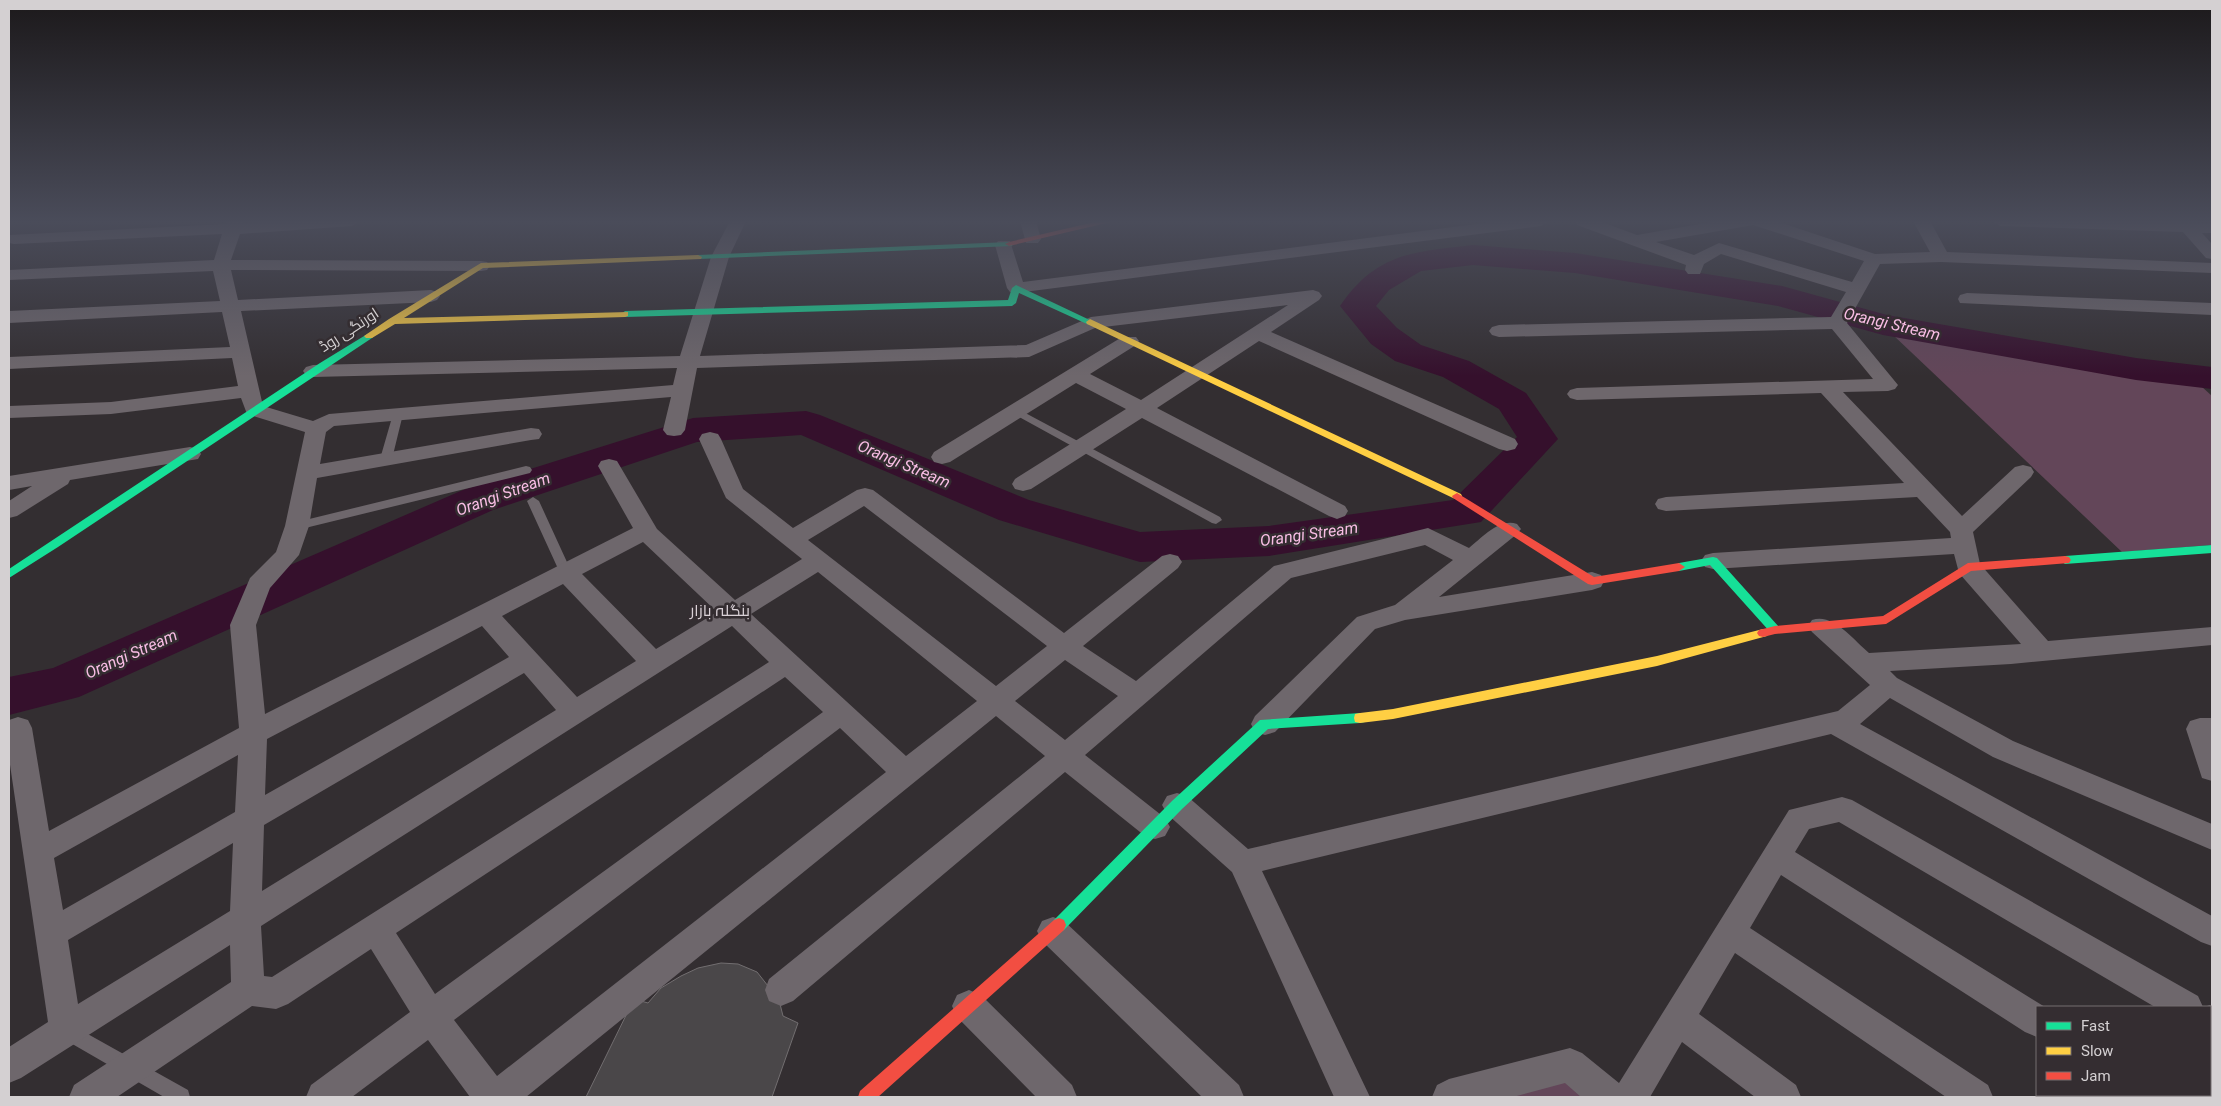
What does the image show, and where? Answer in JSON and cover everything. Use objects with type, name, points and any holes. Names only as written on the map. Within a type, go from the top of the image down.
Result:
[{"type":"street","points":[[9,275],[60,273]]},
{"type":"street","points":[[223,273],[252,400]]},
{"type":"street","name":"اورنگی روڈ","points":[[9,574],[100,516],[190,454],[252,400],[313,371],[470,273]]},
{"type":"street","points":[[674,430],[688,362],[715,273]]},
{"type":"street","points":[[392,321],[1012,303],[1016,288],[1012,273]]},
{"type":"street","points":[[1016,288],[1137,273]]},
{"type":"street","points":[[1800,273],[1857,290]]},
{"type":"street","points":[[1837,323],[1867,273]]},
{"type":"street","points":[[1016,288],[1445,488],[1592,582]]},
{"type":"street","points":[[9,317],[431,296]]},
{"type":"street","points":[[313,371],[1029,351],[1090,323],[1313,296],[1198,373],[1023,484]]},
{"type":"street","points":[[1968,298],[2212,309]]},
{"type":"street","points":[[1499,331],[1837,323]]},
{"type":"street","points":[[1578,394],[1888,385],[1837,323]]},
{"type":"street","points":[[1257,333],[1507,444]]},
{"type":"street","points":[[942,457],[1129,341]]},
{"type":"street","points":[[9,363],[240,352]]},
{"type":"street","points":[[1075,374],[1337,510]]},
{"type":"street","points":[[1827,387],[1922,488],[2042,651]]},
{"type":"street","points":[[248,990],[245,920],[253,733],[243,625],[259,584],[287,555],[297,526],[316,429],[329,420],[682,390]]},
{"type":"street","points":[[9,412],[252,400],[316,429]]},
{"type":"street","points":[[308,473],[532,434]]},
{"type":"street","points":[[710,439],[734,493],[1155,828]]},
{"type":"street","points":[[9,483],[190,454]]},
{"type":"street","points":[[610,466],[646,531],[906,773]]},
{"type":"street","points":[[1264,724],[1320,722],[1393,714],[1656,661],[1775,630],[1886,620],[1964,547],[2022,472]]},
{"type":"street","points":[[9,511],[70,473]]},
{"type":"street","points":[[1666,504],[1922,488]]},
{"type":"street","points":[[792,539],[865,496],[1064,646],[1137,695]]},
{"type":"street","points":[[1404,611],[1508,528]]},
{"type":"street","points":[[38,852],[253,733],[646,531]]},
{"type":"street","points":[[781,990],[1065,756],[1283,572],[1428,536],[1471,558]]},
{"type":"street","points":[[875,1094],[1053,931],[1177,805],[1264,724],[1366,623],[1404,611],[1713,561],[1964,547],[2212,549]]},
{"type":"street","points":[[9,1066],[819,560]]},
{"type":"street","points":[[1713,561],[1775,630]]},
{"type":"street","points":[[499,1097],[1170,562]]},
{"type":"street","points":[[566,572],[654,664]]},
{"type":"street","points":[[487,614],[575,713]]},
{"type":"street","points":[[1821,626],[1888,685],[2002,749],[2212,837]]},
{"type":"street","points":[[1863,663],[2042,651],[2212,636]]},
{"type":"street","points":[[51,933],[527,659]]},
{"type":"street","points":[[86,1097],[248,990],[276,993],[787,663]]},
{"type":"street","points":[[1243,863],[1846,720],[1888,685]]},
{"type":"street","points":[[323,1097],[841,713]]},
{"type":"street","points":[[1834,723],[2212,932]]},
{"type":"street","points":[[18,728],[66,1030]]},
{"type":"street","points":[[2212,729],[2200,729],[2212,770]]},
{"type":"street","points":[[1177,805],[1243,863],[1352,1097]]},
{"type":"street","points":[[1630,1097],[1799,819],[1842,808],[2184,1006]]},
{"type":"street","points":[[1777,856],[2036,1020]]},
{"type":"street","points":[[376,929],[432,1018],[491,1097]]},
{"type":"street","points":[[1053,931],[1227,1097]]},
{"type":"street","points":[[1730,932],[1976,1097]]},
{"type":"street","points":[[969,1006],[1060,1097]]},
{"type":"street","points":[[1678,1018],[1784,1097]]},
{"type":"street","points":[[1449,1097],[1570,1064],[1608,1097]]},
{"type":"lane","points":[[1016,411],[1216,520]]},
{"type":"lane","points":[[386,459],[398,414]]},
{"type":"lane","points":[[297,526],[526,470]]},
{"type":"lane","points":[[533,501],[566,572]]},
{"type":"lane","points":[[66,1030],[181,1097]]},
{"type":"shaded area","points":[[1892,334],[2201,386],[2212,396],[2212,545],[2122,552]]},
{"type":"shaded area","points":[[1565,1081],[1584,1097],[1505,1097]]},
{"type":"building","points":[[721,963],[738,964],[757,972],[779,1000],[783,1016],[798,1023],[772,1097],[586,1097],[634,999],[648,1003],[661,988],[681,976],[698,968]]},
{"type":"waterway","name":"Orangi Stream","points":[[9,696],[62,684],[478,500],[693,430],[806,423],[1014,510],[1140,547],[1269,541],[1466,512],[1538,439],[1513,401],[1456,369],[1408,353],[1384,336],[1357,306],[1377,283],[1395,273]]},
{"type":"waterway","name":"Orangi Stream","points":[[1635,273],[1782,296],[1883,325],[2136,369],[2212,378]]},
{"type":"traffic: fast","points":[[625,314],[1012,303],[1016,288],[1090,322]]},
{"type":"traffic: fast","points":[[9,574],[369,336]]},
{"type":"traffic: fast","points":[[2065,560],[2212,549]]},
{"type":"traffic: fast","points":[[1679,567],[1713,561],[1775,630]]},
{"type":"traffic: fast","points":[[1059,925],[1177,805],[1265,724],[1360,718]]},
{"type":"traffic: slow","points":[[369,336],[470,273]]},
{"type":"traffic: slow","points":[[392,321],[625,314]]},
{"type":"traffic: slow","points":[[1090,322],[1457,496]]},
{"type":"traffic: slow","points":[[1360,718],[1393,714],[1657,661],[1763,633]]},
{"type":"traffic: jam","points":[[1457,496],[1592,581],[1679,567]]},
{"type":"traffic: jam","points":[[1763,633],[1775,630],[1886,620],[1968,567],[2065,560]]},
{"type":"traffic: jam","points":[[866,1097],[1059,925]]},
{"type":"district","name":"بنگلہ بازار","points":[[720,610]]}]
